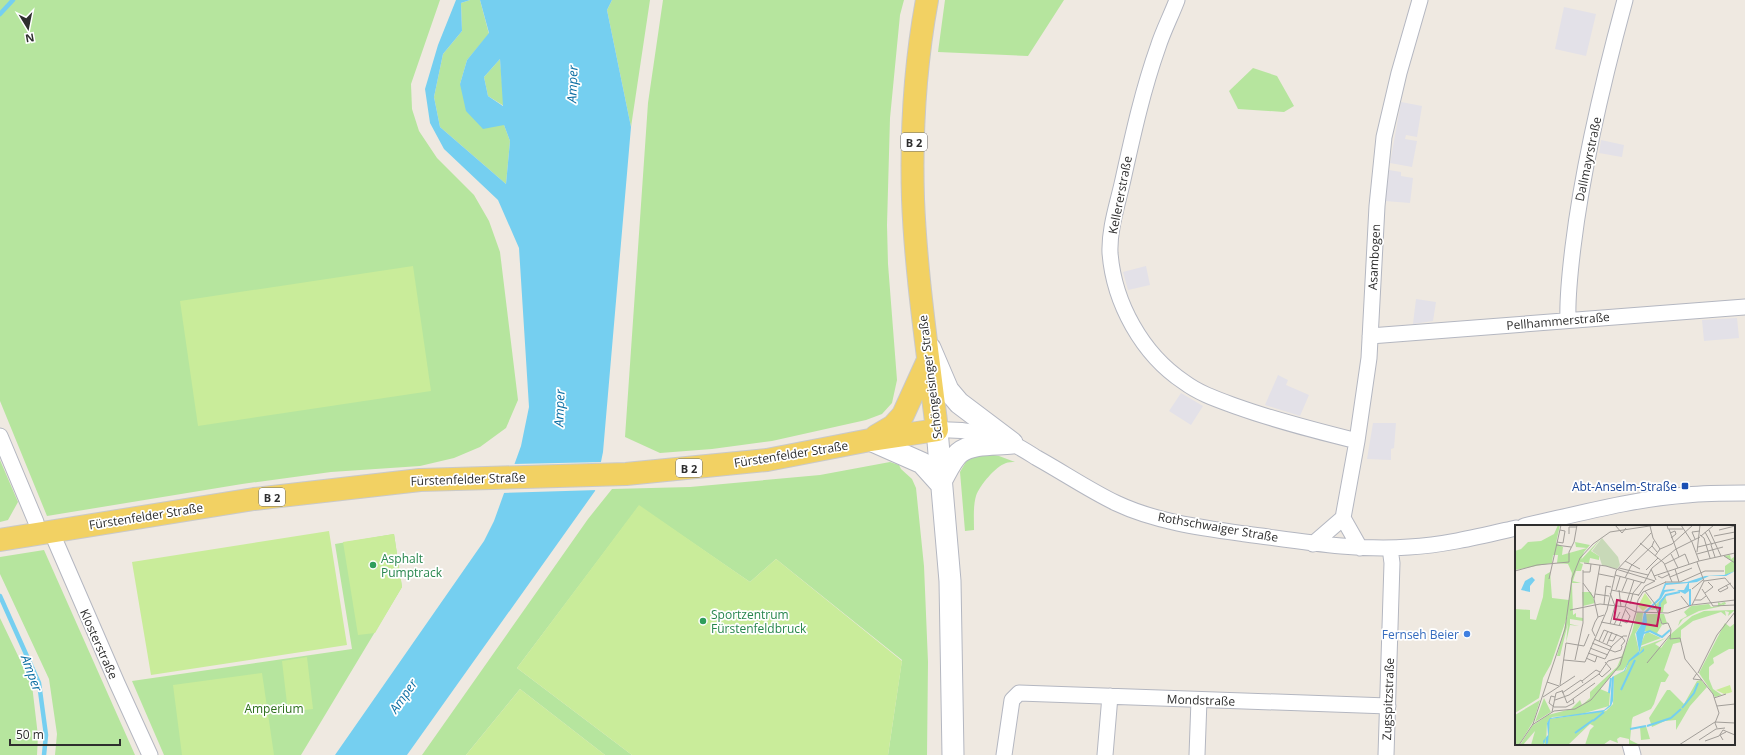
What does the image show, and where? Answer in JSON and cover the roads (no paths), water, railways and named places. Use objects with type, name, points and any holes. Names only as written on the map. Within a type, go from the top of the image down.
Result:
[{"type":"main road","name":"Schöngeisinger Straße","points":[[927,0],[916,78],[913,174],[915,229],[937,430]]},
{"type":"main road","points":[[870,440],[893,426],[903,415],[928,358]]},
{"type":"main road","name":"Fürstenfelder Straße","points":[[3,540],[254,499],[420,480],[610,475],[767,460],[870,440],[937,430]]},
{"type":"street","name":"Kellererstraße","points":[[1177,0],[1154,60],[1131,143],[1112,225],[1110,252],[1119,296],[1125,312],[1156,359],[1179,379],[1198,391],[1212,398],[1256,413],[1357,442]]},
{"type":"street","name":"Asambogen","points":[[1343,518],[1357,442],[1370,336],[1377,206],[1384,137],[1399,73],[1420,0]]},
{"type":"street","name":"Dallmayrstraße","points":[[1568,320],[1567,302],[1582,179],[1625,0]]},
{"type":"street","name":"Pellhammerstraße","points":[[1370,336],[1745,307]]},
{"type":"street","points":[[926,336],[944,380],[959,404],[1012,443]]},
{"type":"street","name":"Rothschwaiger Straße","points":[[937,430],[955,429],[983,434],[1012,443],[1118,503],[1153,516],[1222,531],[1314,544],[1360,548],[1390,548],[1457,541],[1515,528]]},
{"type":"street","name":"Schöngeisinger Straße","points":[[937,430],[940,483],[950,581],[953,755]]},
{"type":"street","name":"Klosterstraße","points":[[0,436],[36,522],[45,532],[150,755]]},
{"type":"street","points":[[870,440],[922,463],[940,483],[955,458],[966,449],[973,446],[1012,443]]},
{"type":"street","points":[[1534,525],[1565,522],[1633,502],[1686,495],[1745,493]]},
{"type":"street","points":[[1314,544],[1343,518],[1360,548]]},
{"type":"street","name":"Zugspitzstraße","points":[[1386,755],[1391,570],[1390,548]]},
{"type":"street","name":"Mondstraße","points":[[1004,755],[1012,700],[1015,695],[1019,693],[1388,706]]},
{"type":"street","points":[[1105,755],[1110,696]]},
{"type":"street","points":[[1197,755],[1199,700]]},
{"type":"street","points":[[1630,745],[1633,755]]},
{"type":"water","points":[[456,0],[470,0],[461,3],[462,31],[443,54],[434,97],[440,127],[506,184],[510,141],[504,125],[483,129],[466,111],[460,84],[467,60],[489,33],[480,0],[612,0],[607,10],[631,127],[603,452],[595,491],[407,755],[335,755],[484,541],[494,521],[521,446],[529,407],[519,248],[498,200],[444,149],[430,123],[425,89],[438,45]],"holes":[[[500,59],[503,106],[488,96],[484,77]]]},
{"type":"waterway","points":[[0,14],[13,0]]},
{"type":"waterway","name":"Amper","points":[[0,596],[39,683],[46,735],[44,755]]},
{"type":"place","name":"Abt-Anselm-Straße","points":[[1685,486]]},
{"type":"place","name":"Asphalt Pumptrack","points":[[373,565]]},
{"type":"place","name":"Sportzentrum Fürstenfeldbruck","points":[[703,621]]},
{"type":"place","name":"Fernseh Beier","points":[[1467,634]]},
{"type":"park label","name":"Amperium","points":[[274,708]]}]
